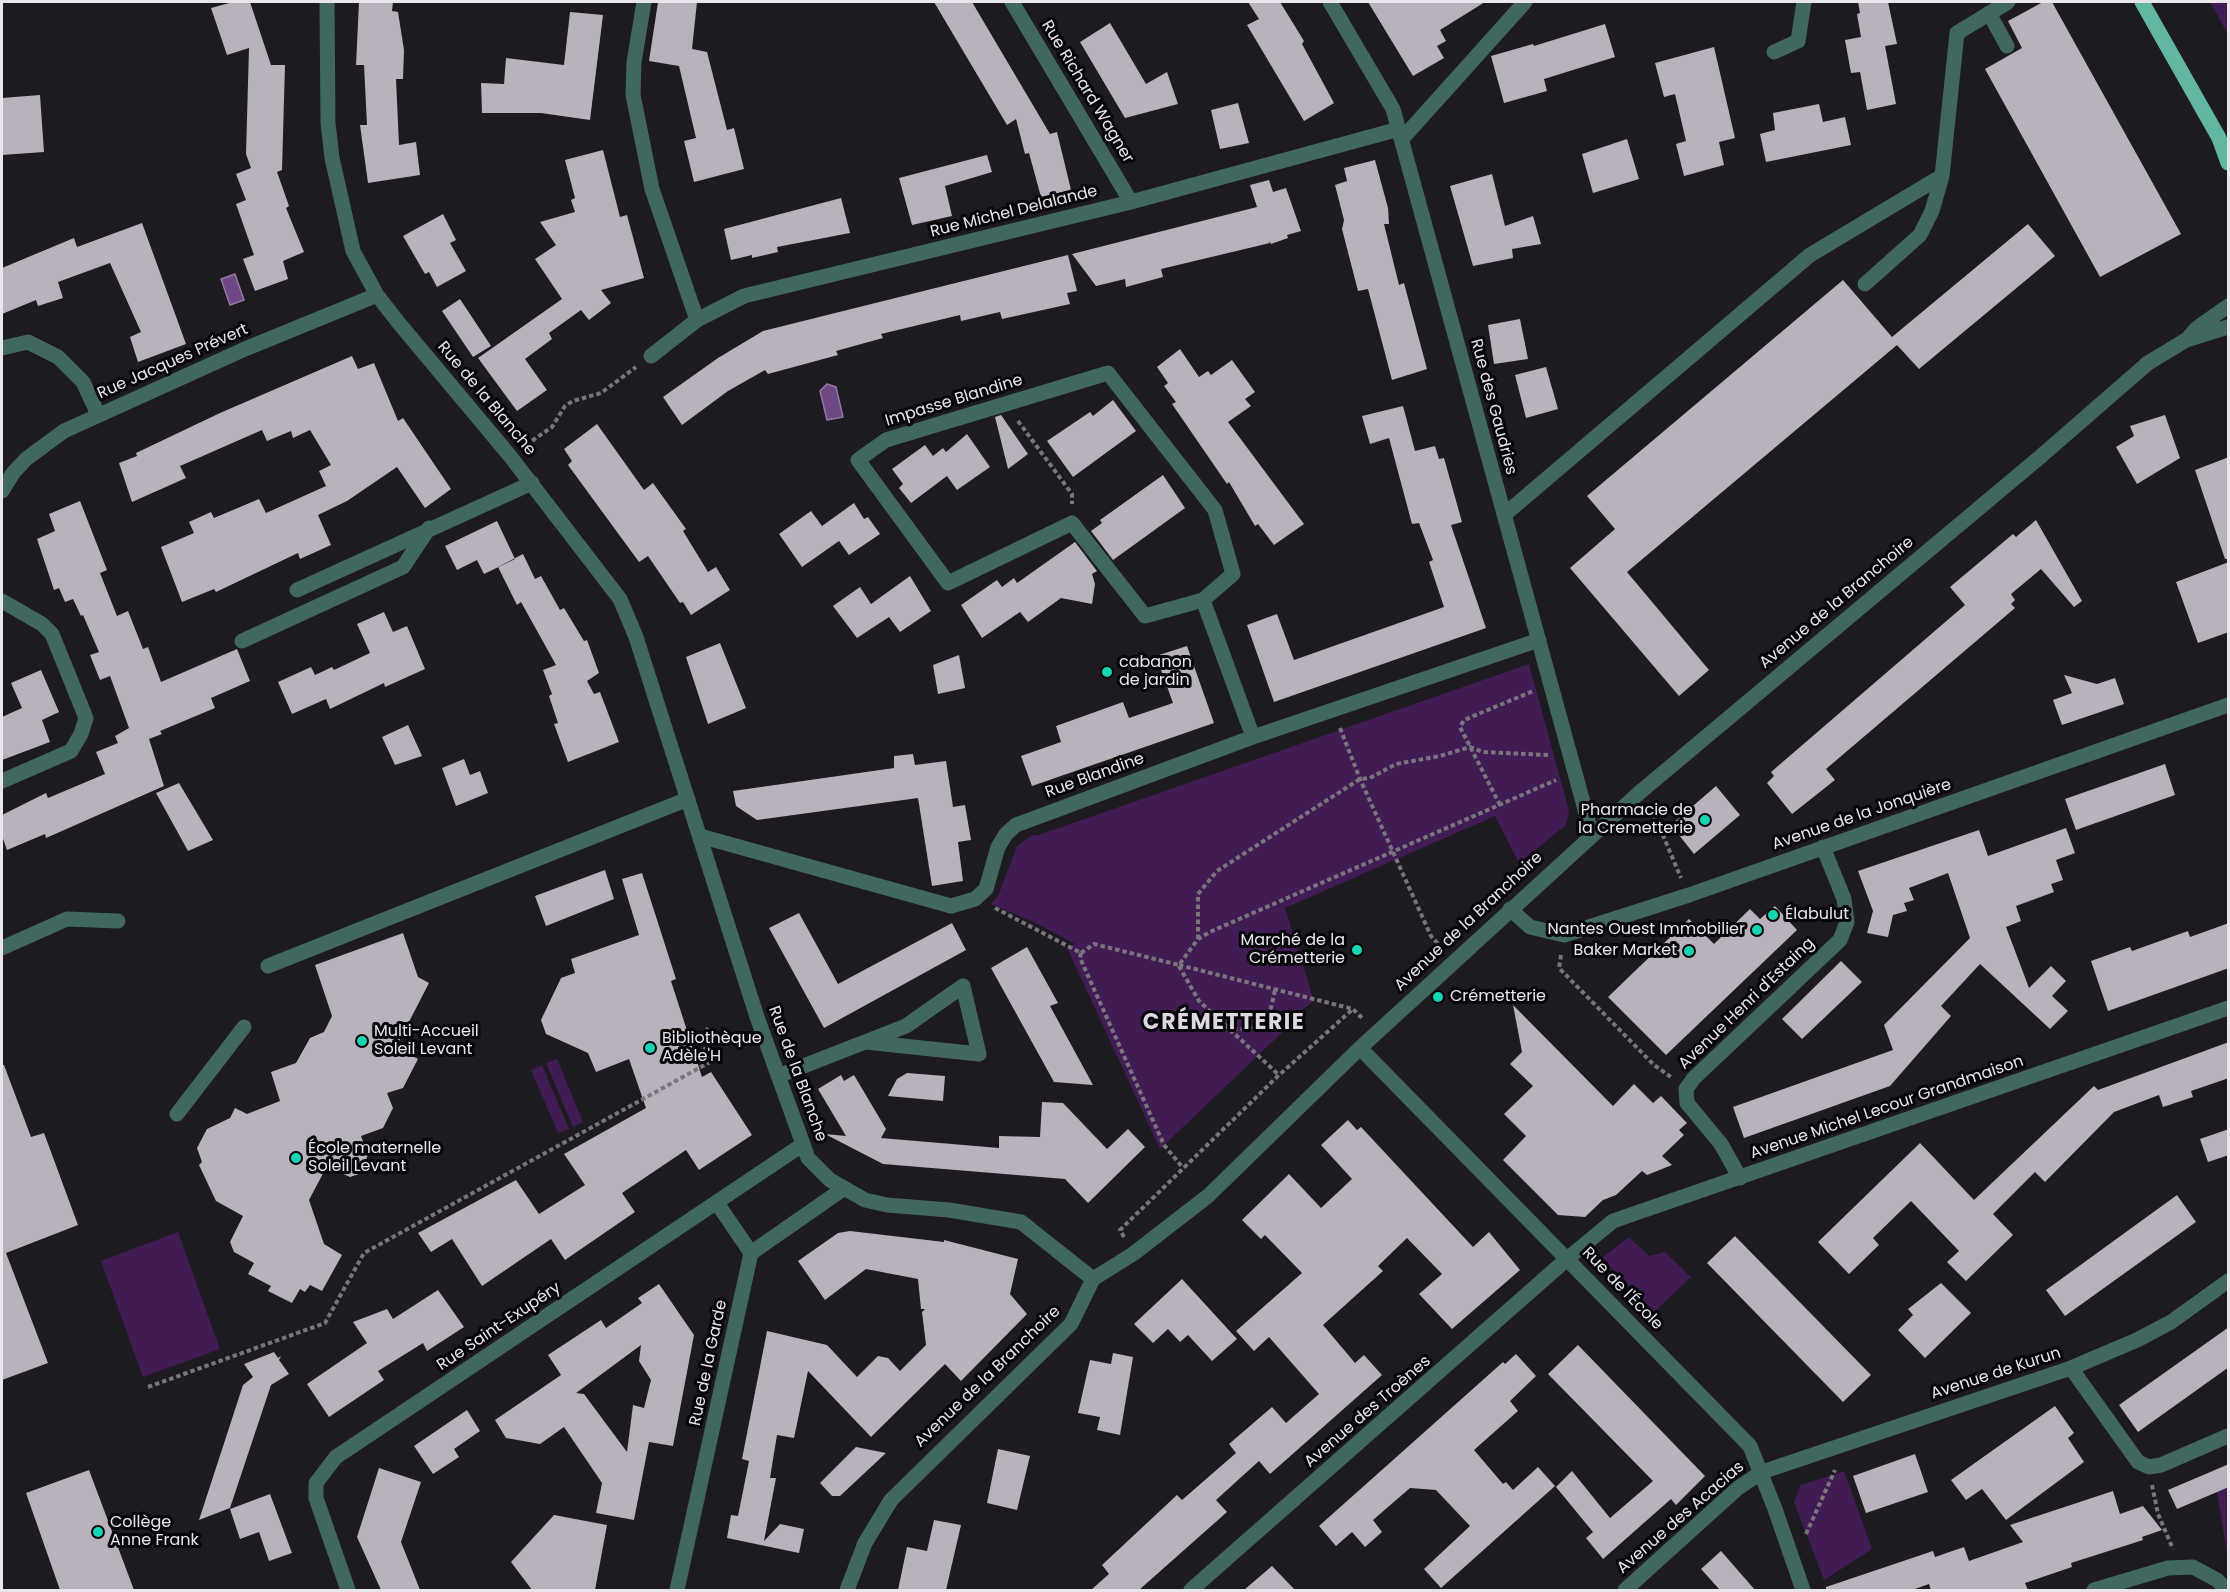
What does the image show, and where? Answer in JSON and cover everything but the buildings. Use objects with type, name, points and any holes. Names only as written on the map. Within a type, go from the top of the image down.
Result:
[{"type":"main road","points":[[2142,2],[2224,144],[2229,163]]},
{"type":"street","name":"Rue de la Blanche","points":[[327,2],[328,123],[332,158],[353,251],[377,295],[532,483],[620,599],[636,638],[802,1145],[818,1169],[843,1189],[865,1200],[886,1205],[949,1210],[1021,1222],[1093,1279]]},
{"type":"street","points":[[644,2],[634,62],[633,95],[652,189],[697,320]]},
{"type":"street","name":"Rue Richard Wagner","points":[[1012,2],[1131,202]]},
{"type":"street","name":"Rue des Gaudries","points":[[1330,2],[1393,109],[1592,835]]},
{"type":"street","points":[[1400,134],[1526,2]]},
{"type":"street","points":[[1774,52],[1798,41],[1804,2]]},
{"type":"street","points":[[1865,284],[1920,235],[1932,211],[1942,176],[1957,33],[2008,2]]},
{"type":"street","points":[[1989,13],[2007,46]]},
{"type":"street","name":"Rue Michel Delalande","points":[[651,356],[697,320],[744,296],[1400,134]]},
{"type":"street","points":[[1504,515],[1810,255],[1942,176]]},
{"type":"street","name":"Rue Jacques Prévert","points":[[2,491],[13,473],[45,444],[98,414],[377,295]]},
{"type":"street","name":"Avenue de la Branchoire","points":[[2186,340],[2197,328],[2229,306]]},
{"type":"street","name":"Avenue de la Branchoire","points":[[847,1590],[865,1543],[891,1500],[1071,1324],[1093,1279],[1133,1254],[1208,1196],[1453,960],[1639,793],[2040,458],[2148,363],[2186,340],[2229,327]]},
{"type":"street","points":[[2,348],[28,342],[58,357],[83,382],[98,414]]},
{"type":"street","name":"Impasse Blandine","points":[[1108,373],[1215,510],[1233,574],[1203,600],[1145,616],[1072,523],[948,584],[858,460],[886,440],[1005,404],[1108,373]]},
{"type":"street","points":[[297,590],[532,483]]},
{"type":"street","points":[[242,641],[403,567],[429,528]]},
{"type":"street","points":[[1203,600],[1253,737]]},
{"type":"street","points":[[2,602],[42,624],[52,634],[86,718],[81,734],[71,751],[2,781]]},
{"type":"street","name":"Rue Blandine","points":[[975,899],[986,889],[998,847],[1006,834],[1016,825],[1253,737],[1539,640]]},
{"type":"street","name":"Avenue de la Jonquière","points":[[1564,935],[1689,895],[2229,705]]},
{"type":"street","points":[[268,966],[688,799]]},
{"type":"street","points":[[700,836],[951,906],[975,899]]},
{"type":"street","name":"Avenue Henri d'Estaing","points":[[1740,1178],[1721,1144],[1687,1103],[1686,1089],[1694,1078],[1840,940],[1847,922],[1844,899],[1823,847]]},
{"type":"street","points":[[1510,909],[1530,927],[1564,935]]},
{"type":"street","points":[[2,948],[67,919],[118,921]]},
{"type":"street","points":[[778,1076],[865,1042],[906,1026],[963,986],[979,1054],[865,1042]]},
{"type":"street","name":"Avenue Michel Lecour Grandmaison","points":[[1567,1259],[1613,1221],[2229,1008]]},
{"type":"street","points":[[177,1114],[244,1027]]},
{"type":"street","name":"Rue de l'École","points":[[1360,1048],[1750,1446],[1762,1472],[1803,1590]]},
{"type":"street","name":"Rue Saint-Exupéry","points":[[348,1590],[316,1498],[316,1483],[336,1456],[802,1145]]},
{"type":"street","points":[[717,1203],[752,1253],[843,1189]]},
{"type":"street","name":"Rue de la Garde","points":[[677,1590],[752,1253]]},
{"type":"street","name":"Avenue des Troènes","points":[[1191,1590],[1567,1259]]},
{"type":"street","name":"Avenue de Kurun","points":[[1762,1472],[1847,1441],[2072,1368],[2137,1340],[2171,1322],[2229,1281]]},
{"type":"street","points":[[2072,1368],[2138,1461],[2149,1467],[2161,1465],[2229,1436]]},
{"type":"street","name":"Avenue des Acacias","points":[[1625,1590],[1738,1488],[1762,1472]]},
{"type":"street","points":[[2094,1590],[2136,1576],[2178,1567],[2193,1567],[2217,1580],[2227,1590]]},
{"type":"path","points":[[510,456],[547,431],[565,406],[573,400],[601,393],[651,356]]},
{"type":"path","points":[[1005,404],[1072,494],[1072,523]]},
{"type":"path","points":[[1500,805],[1460,727],[1464,720],[1531,691],[1551,687]]},
{"type":"path","points":[[1333,709],[1360,779],[1431,936],[1453,960]]},
{"type":"path","points":[[1198,939],[1198,894],[1209,880],[1246,850],[1360,779],[1370,778],[1396,764],[1440,756],[1470,747],[1483,752],[1570,755]]},
{"type":"path","points":[[1179,965],[1198,939],[1575,772]]},
{"type":"path","points":[[1639,793],[1650,804],[1689,895]]},
{"type":"path","points":[[975,899],[1031,925],[1081,953]]},
{"type":"path","points":[[1564,935],[1559,968],[1654,1065],[1686,1089]]},
{"type":"path","points":[[1183,1168],[1164,1145],[1080,958],[1081,953],[1094,944],[1353,1009],[1377,1032]]},
{"type":"path","points":[[1179,965],[1200,1001],[1233,1029],[1279,1075]]},
{"type":"path","points":[[1233,1029],[1247,1029],[1259,1023],[1271,1008],[1275,990]]},
{"type":"path","points":[[1133,1254],[1120,1230],[1279,1075],[1353,1009]]},
{"type":"path","points":[[148,1387],[325,1323],[364,1253],[710,1062],[702,1040],[708,1029]]},
{"type":"path","points":[[1796,1570],[1806,1534],[1847,1441]]},
{"type":"path","points":[[2149,1467],[2158,1514],[2178,1567]]},
{"type":"shaded area","points":[[2210,2],[2228,2],[2228,34]]},
{"type":"shaded area","points":[[235,274],[244,300],[230,305],[221,279]]},
{"type":"shaded area","points":[[827,384],[836,387],[843,417],[827,420],[820,391]]},
{"type":"shaded area","points":[[1529,664],[1569,811],[1566,825],[1519,863],[1495,816],[1285,908],[1314,1001],[1288,1020],[1291,1024],[1160,1149],[1067,948],[1075,944],[1034,922],[991,904],[998,896],[1017,846],[1034,834],[1036,836]]},
{"type":"shaded area","points":[[557,1059],[583,1122],[573,1127],[546,1063]]},
{"type":"shaded area","points":[[542,1065],[569,1129],[558,1133],[531,1070]]},
{"type":"shaded area","points":[[178,1232],[220,1349],[143,1377],[101,1261]]},
{"type":"shaded area","points":[[1629,1237],[1649,1256],[1665,1252],[1691,1277],[1654,1312],[1602,1258]]},
{"type":"shaded area","points":[[1844,1471],[1872,1549],[1824,1580],[1794,1502],[1801,1485]]},
{"type":"shaded area","points":[[2228,1487],[2228,1559],[2217,1492]]},
{"type":"place","name":"cabanon de jardin","points":[[1107,672]]},
{"type":"place","name":"Pharmacie de la Cremetterie","points":[[1705,820]]},
{"type":"place","name":"Élabulut","points":[[1773,915]]},
{"type":"place","name":"Nantes Ouest Immobilier","points":[[1757,930]]},
{"type":"place","name":"Marché de la Crémetterie","points":[[1357,950]]},
{"type":"place","name":"Baker Market","points":[[1689,951]]},
{"type":"place","name":"Crémetterie","points":[[1438,997]]},
{"type":"place","name":"Multi-Accueil Soleil Levant","points":[[362,1041]]},
{"type":"place","name":"Bibliothèque Adèle'H","points":[[650,1048]]},
{"type":"place","name":"École maternelle Soleil Levant","points":[[296,1158]]},
{"type":"place","name":"Collège Anne Frank","points":[[98,1532]]},
{"type":"district","name":"CRÉMETTERIE","points":[[1224,1023]]}]
